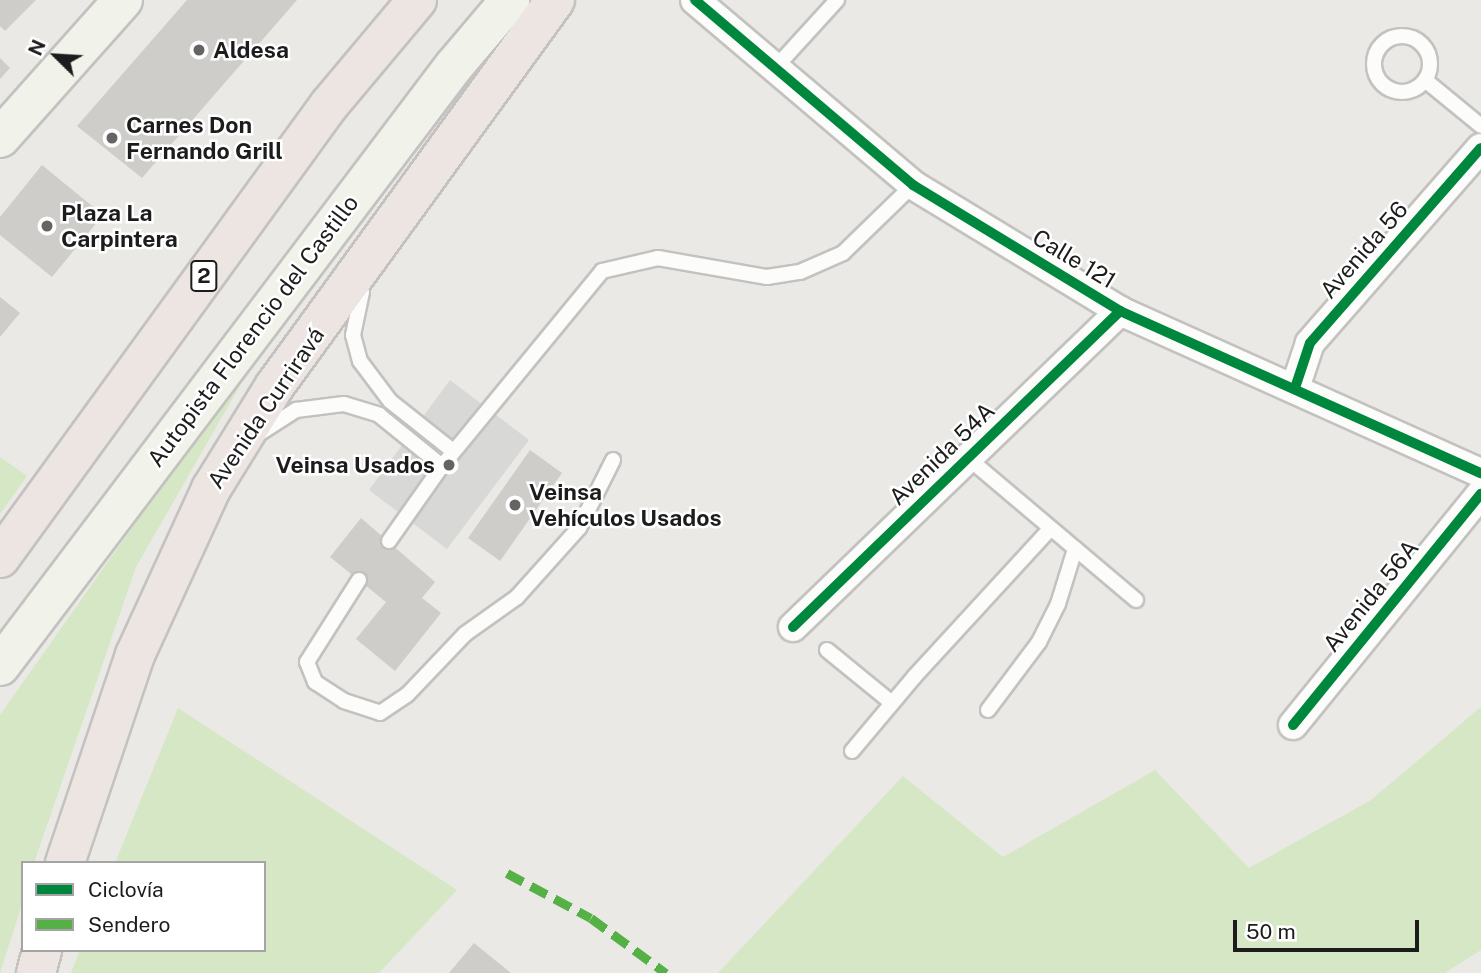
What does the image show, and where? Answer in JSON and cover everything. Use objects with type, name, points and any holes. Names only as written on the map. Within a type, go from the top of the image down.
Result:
[{"type":"highway","name":"2","points":[[0,558],[328,105],[417,0]]},
{"type":"highway","name":"Avenida Curriravá","points":[[66,861],[135,655],[211,489],[274,387],[396,225],[555,0]]},
{"type":"highway","points":[[36,973],[41,952]]},
{"type":"main road","points":[[0,138],[122,0]]},
{"type":"main road","name":"Autopista Florencio del Castillo","points":[[0,666],[454,66],[510,0]]},
{"type":"street","name":"Calle 121","points":[[695,0],[913,185],[1120,311],[1481,473]]},
{"type":"street","name":"Avenida 56","points":[[1295,388],[1310,344],[1481,148]]},
{"type":"street","name":"Avenida 54A","points":[[793,627],[1120,311]]},
{"type":"street","name":"Avenida 56A","points":[[1293,725],[1481,494]]},
{"type":"lane","points":[[775,68],[837,0]]},
{"type":"lane","points":[[1399,35],[1422,43],[1431,61],[1424,80],[1405,93],[1385,88],[1376,75],[1377,50],[1399,35]]},
{"type":"lane","points":[[1424,80],[1481,126]]},
{"type":"lane","points":[[389,541],[453,452],[602,271],[658,258],[767,277],[800,272],[842,253],[913,185]]},
{"type":"lane","points":[[396,225],[356,304],[353,335],[360,361],[390,401],[453,452]]},
{"type":"lane","points":[[211,489],[261,433],[296,410],[322,403],[344,404],[379,415],[442,466]]},
{"type":"lane","points":[[968,458],[1136,600]]},
{"type":"lane","points":[[359,580],[307,662],[315,682],[344,701],[380,713],[407,695],[465,634],[517,597],[579,528],[613,460]]},
{"type":"lane","points":[[852,751],[892,703],[1051,528]]},
{"type":"lane","points":[[988,710],[1039,642],[1058,604],[1076,549]]},
{"type":"lane","points":[[827,650],[892,703]]},
{"type":"shaded area","name":"Veinsa Usados","points":[[450,380],[529,440],[447,549],[369,490]]},
{"type":"green space","points":[[276,323],[136,567],[35,861],[21,861],[21,907],[0,973],[0,715]]},
{"type":"green space","points":[[0,457],[27,476],[0,514]]},
{"type":"green space","points":[[1481,707],[1481,950],[1445,973],[718,973],[903,776],[1003,857],[1155,770],[1249,868],[1371,800]]},
{"type":"green space","points":[[178,708],[457,890],[379,973],[71,973],[79,952],[266,952],[266,861],[116,861]]},
{"type":"building","points":[[0,0],[36,0],[5,31],[0,26]]},
{"type":"building","name":"Aldesa","points":[[187,0],[297,0],[142,178],[77,126]]},
{"type":"building","points":[[0,58],[10,68],[0,79]]},
{"type":"building","name":"Plaza La Carpintera","points":[[42,165],[103,215],[52,277],[0,235],[0,217]]},
{"type":"building","points":[[0,297],[20,313],[0,337]]},
{"type":"building","name":"Veinsa Vehículos Usados","points":[[530,450],[562,473],[500,561],[468,538]]},
{"type":"building","points":[[361,518],[435,582],[422,598],[441,613],[395,671],[356,639],[386,602],[330,557]]},
{"type":"building","points":[[474,943],[511,973],[449,973]]},
{"type":"marked path","points":[[507,873],[591,918],[666,973]]},
{"type":"cycle path","points":[[695,0],[913,185],[1120,311],[1481,473]]},
{"type":"cycle path","points":[[1295,388],[1310,343],[1481,148]]},
{"type":"cycle path","points":[[793,627],[1120,311]]},
{"type":"cycle path","points":[[1293,725],[1481,494]]},
{"type":"place","name":"Aldesa","points":[[199,50]]},
{"type":"place","name":"Carnes Don Fernando Grill","points":[[112,138]]},
{"type":"place","name":"Plaza La Carpintera","points":[[47,226]]},
{"type":"place","name":"Veinsa Usados","points":[[449,465]]},
{"type":"place","name":"Veinsa Vehículos Usados","points":[[515,505]]}]
